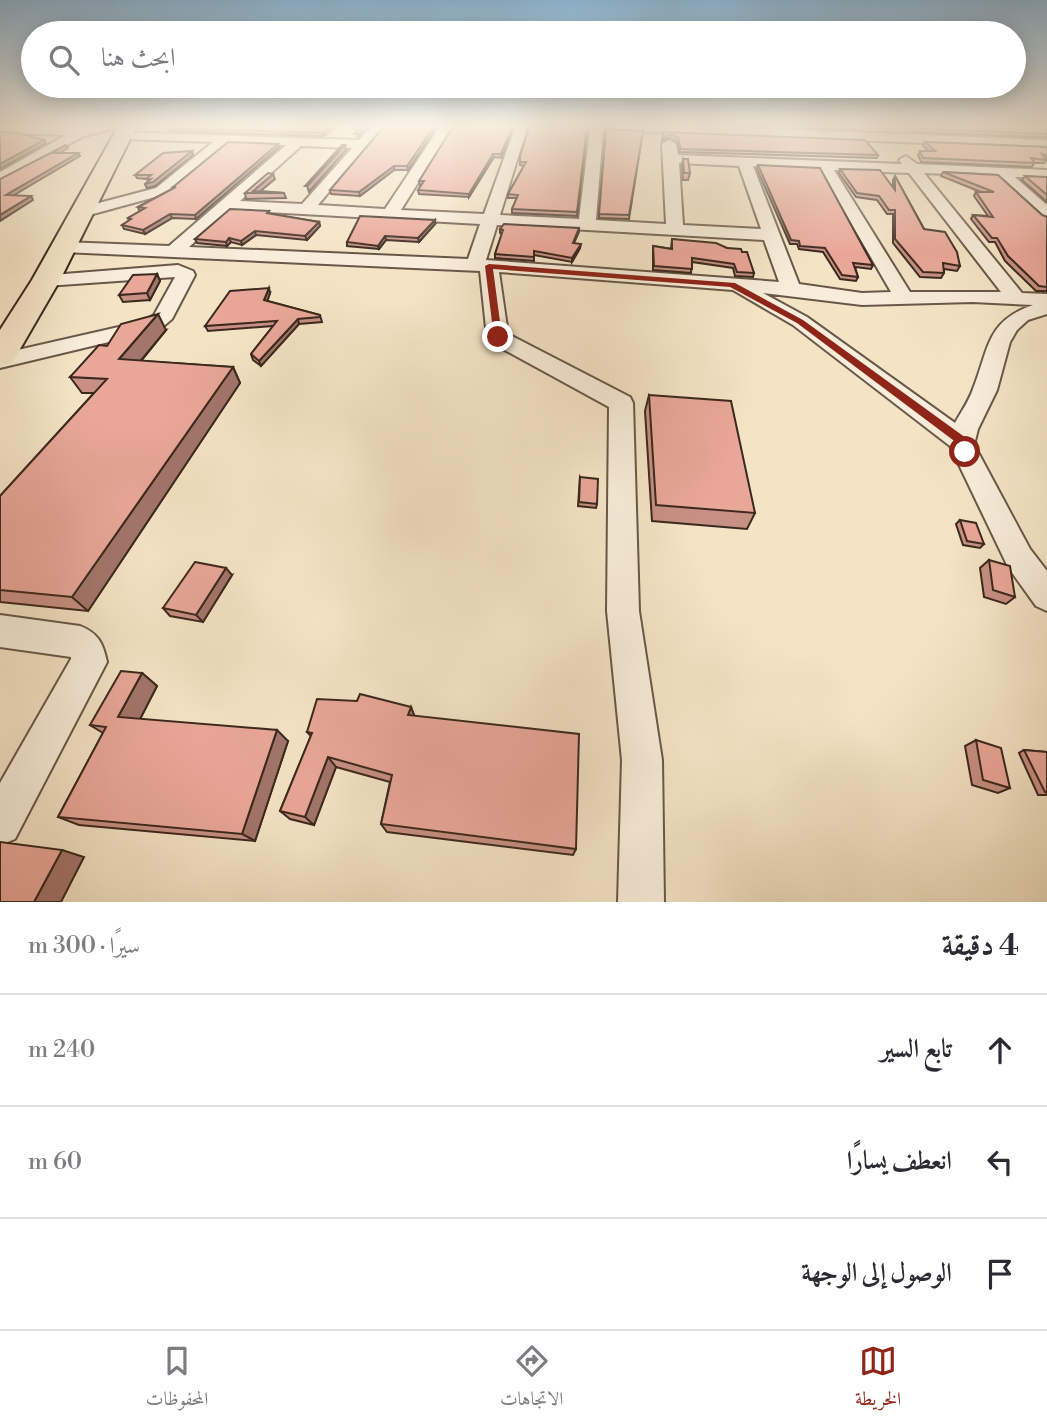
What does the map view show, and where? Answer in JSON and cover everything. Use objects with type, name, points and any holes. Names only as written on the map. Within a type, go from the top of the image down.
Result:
[{"type":"highway","points":[[0,359],[46,280],[105,167]]},
{"type":"street","points":[[0,178],[19,167]]},
{"type":"street","points":[[82,212],[161,191],[190,167]]},
{"type":"street","points":[[173,252],[270,167]]},
{"type":"street","points":[[306,209],[343,167]]},
{"type":"street","points":[[390,214],[421,167]]},
{"type":"street","points":[[509,167],[492,219],[482,266],[498,337],[621,403],[623,611],[642,760],[641,902]]},
{"type":"street","points":[[587,224],[593,167]]},
{"type":"street","points":[[672,167],[675,229]]},
{"type":"street","points":[[746,167],[791,289]]},
{"type":"street","points":[[826,167],[904,298]]},
{"type":"street","points":[[857,167],[1047,174]]},
{"type":"street","points":[[913,169],[1016,298]]},
{"type":"street","points":[[1001,172],[1047,214]]},
{"type":"street","points":[[228,205],[770,235]]},
{"type":"street","points":[[63,247],[482,266],[791,289],[862,299],[973,296],[1047,300]]},
{"type":"street","points":[[0,359],[158,323],[186,275],[178,271],[46,280]]},
{"type":"street","points":[[732,284],[800,321],[962,441]]},
{"type":"street","points":[[1047,307],[1021,316],[1009,326],[999,342],[985,390],[965,429],[962,441],[965,452],[1019,558],[1047,596]]},
{"type":"street","points":[[0,631],[80,642],[87,649],[89,662],[0,824]]},
{"type":"building","points":[[23,167],[54,167],[6,195],[31,196],[0,215],[0,179]]},
{"type":"building","points":[[145,167],[172,167],[153,182],[145,184],[151,179],[146,179],[151,175],[135,175]]},
{"type":"building","points":[[197,167],[251,167],[195,215],[170,214],[143,230],[122,225],[145,208],[138,207],[176,187],[173,187]]},
{"type":"building","points":[[322,167],[325,167],[307,186]]},
{"type":"building","points":[[349,167],[393,167],[359,192],[330,190]]},
{"type":"building","points":[[428,167],[485,167],[469,194],[418,190],[424,181],[419,181]]},
{"type":"building","points":[[523,167],[582,167],[577,212],[512,209],[518,195],[508,194]]},
{"type":"building","points":[[603,167],[637,167],[629,215],[599,214]]},
{"type":"building","points":[[684,167],[689,167],[690,173],[684,173]]},
{"type":"building","points":[[759,167],[820,168],[873,265],[853,263],[858,277],[842,275],[825,248],[800,246],[799,241],[791,240]]},
{"type":"building","points":[[840,169],[880,170],[895,190],[895,176],[924,229],[945,232],[957,252],[960,266],[943,263],[944,273],[923,272],[895,239],[895,210],[889,210],[879,196],[857,193]]},
{"type":"building","points":[[943,172],[998,175],[1047,217],[1047,287],[1039,286],[1008,256],[997,238],[992,238],[973,215],[993,217],[976,192],[994,192]]},
{"type":"building","points":[[268,173],[273,174],[253,191],[284,193],[245,193]]},
{"type":"building","points":[[1025,176],[1046,177],[1047,195]]},
{"type":"building","points":[[230,209],[269,211],[267,213],[319,222],[305,236],[255,231],[241,241],[229,238],[226,242],[195,239]]},
{"type":"building","points":[[360,216],[435,220],[418,238],[385,236],[378,246],[347,242]]},
{"type":"building","points":[[504,224],[579,228],[573,243],[581,244],[572,258],[534,251],[534,257],[495,254],[503,230],[500,229]]},
{"type":"building","points":[[672,239],[716,243],[727,248],[741,249],[742,252],[747,252],[754,273],[737,272],[734,264],[692,258],[692,269],[654,266],[653,246],[672,249]]},
{"type":"building","points":[[157,274],[147,293],[119,295],[133,275]]},
{"type":"building","points":[[269,288],[264,300],[320,317],[298,319],[259,361],[251,354],[277,321],[205,326],[230,291]]},
{"type":"building","points":[[158,314],[119,359],[233,367],[72,597],[0,590],[0,496],[107,379],[70,377],[99,345],[107,346],[121,324]]},
{"type":"building","points":[[649,395],[731,401],[755,513],[656,505]]},
{"type":"building","points":[[580,477],[598,479],[597,504],[579,502]]},
{"type":"building","points":[[960,520],[976,523],[984,544],[967,541]]},
{"type":"building","points":[[989,560],[1010,566],[1015,597],[993,590]]},
{"type":"building","points":[[195,562],[226,568],[196,615],[163,608]]},
{"type":"building","points":[[121,671],[142,673],[118,717],[277,730],[242,834],[58,817],[106,727],[90,725]]},
{"type":"building","points":[[360,694],[411,707],[408,715],[579,734],[576,849],[381,824],[392,775],[328,757],[305,817],[280,811],[312,733],[307,732],[317,699],[357,701]]},
{"type":"building","points":[[976,740],[1001,748],[1010,788],[983,780]]},
{"type":"building","points":[[1024,750],[1047,752],[1047,793],[1045,792]]},
{"type":"building","points":[[0,842],[62,850],[34,902],[0,902]]},
{"type":"route","points":[[498,337],[489,266],[732,284],[800,321],[962,441],[965,452]]}]
